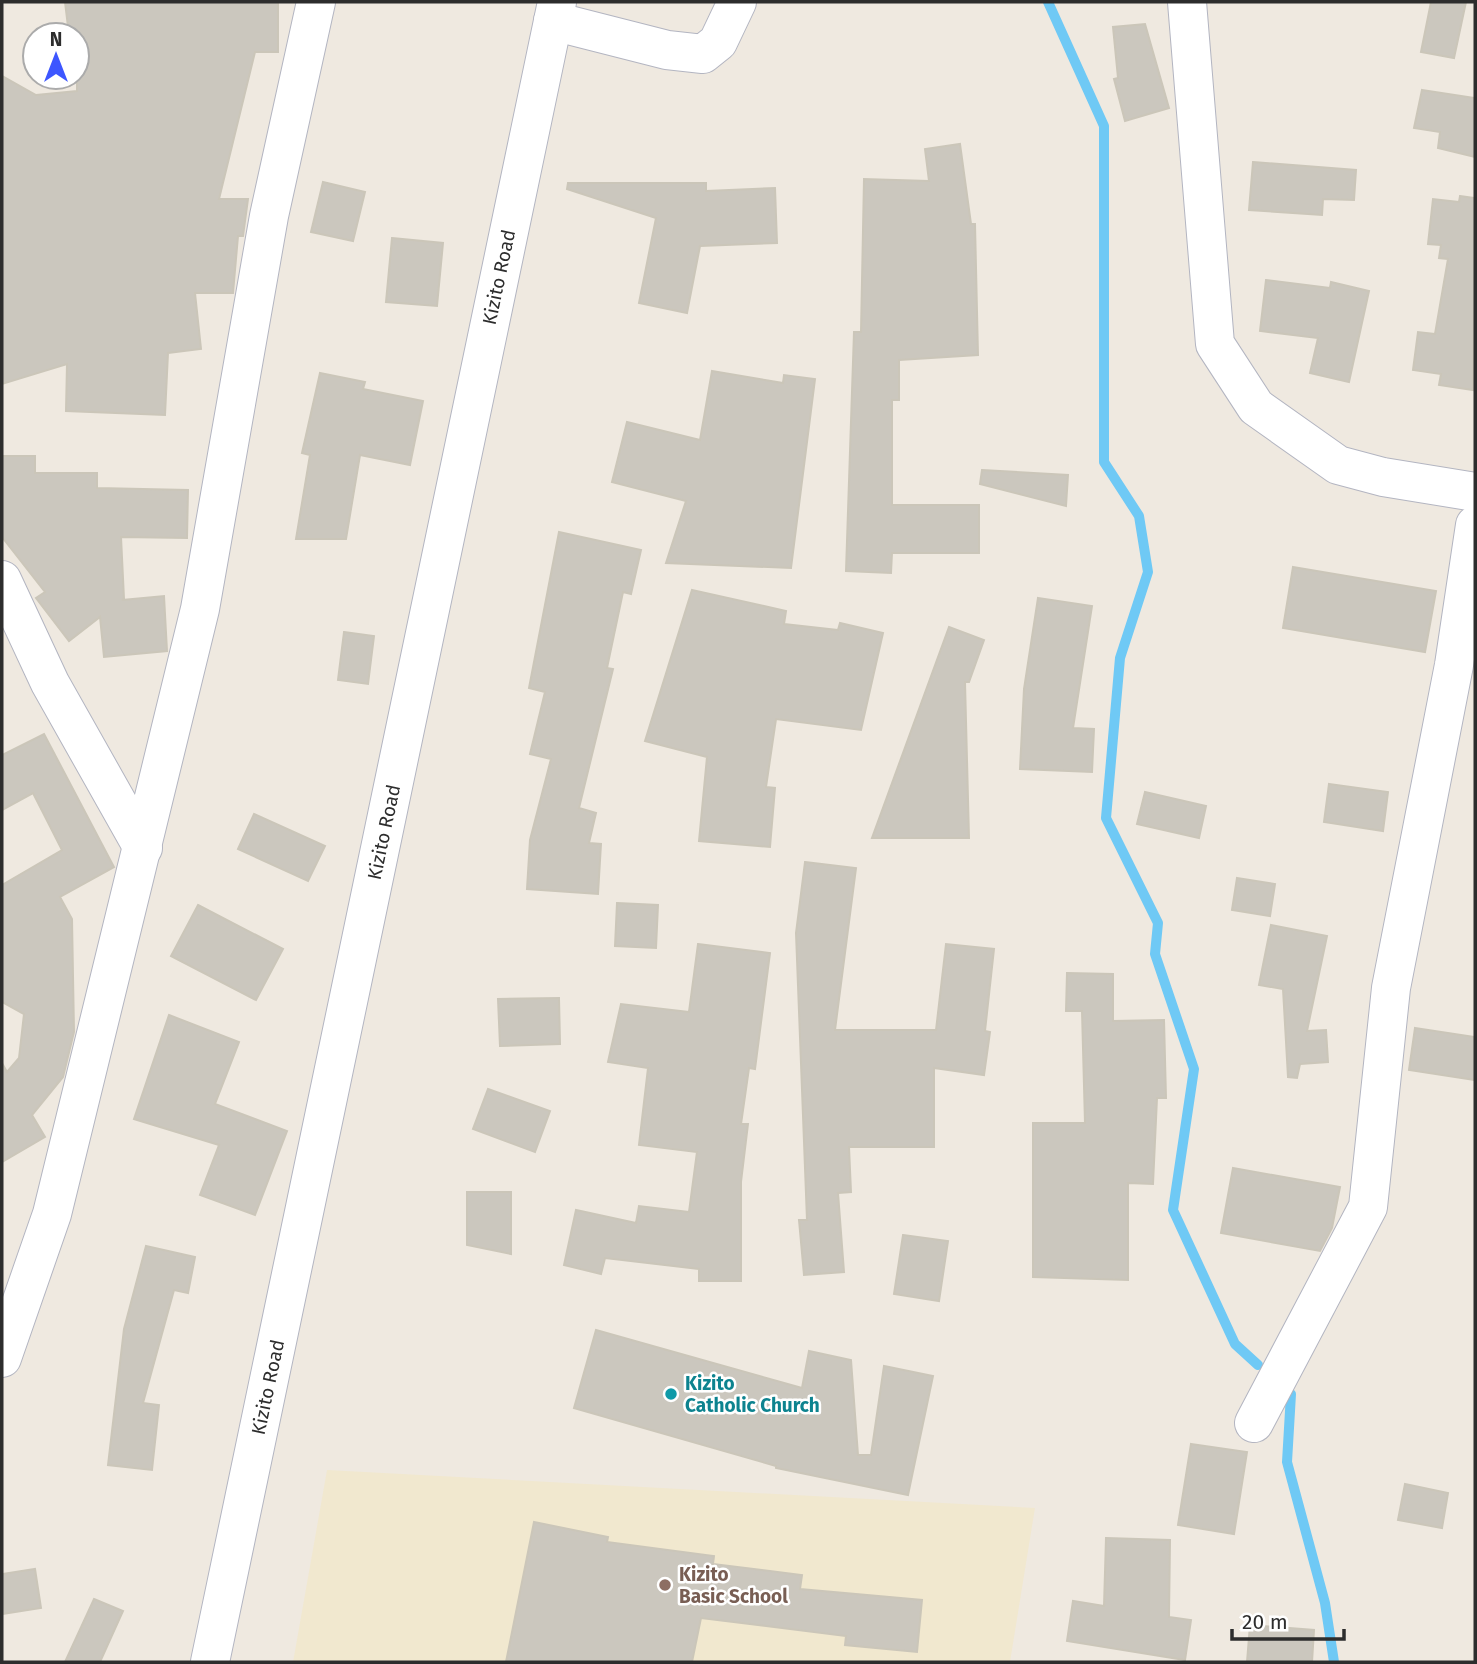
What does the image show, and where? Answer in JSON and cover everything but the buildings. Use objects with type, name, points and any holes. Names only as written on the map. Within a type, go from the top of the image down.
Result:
[{"type":"street","points":[[2,1358],[52,1214],[200,609],[269,215],[316,2]]},
{"type":"street","points":[[555,11],[667,50],[703,54],[718,42],[737,2]]},
{"type":"street","points":[[1187,2],[1215,344],[1256,407],[1338,465],[1384,477],[1475,492]]},
{"type":"street","name":"Kizito Road","points":[[210,1662],[555,11]]},
{"type":"street","points":[[1254,1423],[1368,1207],[1391,988],[1454,665],[1475,525]]},
{"type":"street","points":[[2,580],[50,683],[143,848]]},
{"type":"shaded area","name":"Kizito Basic School","points":[[327,1470],[1035,1508],[1010,1662],[293,1662]]},
{"type":"waterway","points":[[1048,2],[1104,126],[1104,462],[1139,516],[1148,572],[1120,658],[1106,818],[1158,923],[1155,954],[1194,1069],[1173,1210],[1235,1344],[1258,1365]]},
{"type":"waterway","points":[[1291,1394],[1287,1462],[1325,1603],[1334,1662]]},
{"type":"place","name":"Kizito Catholic Church","points":[[671,1394]]},
{"type":"place","name":"Kizito Basic School","points":[[665,1585]]}]
